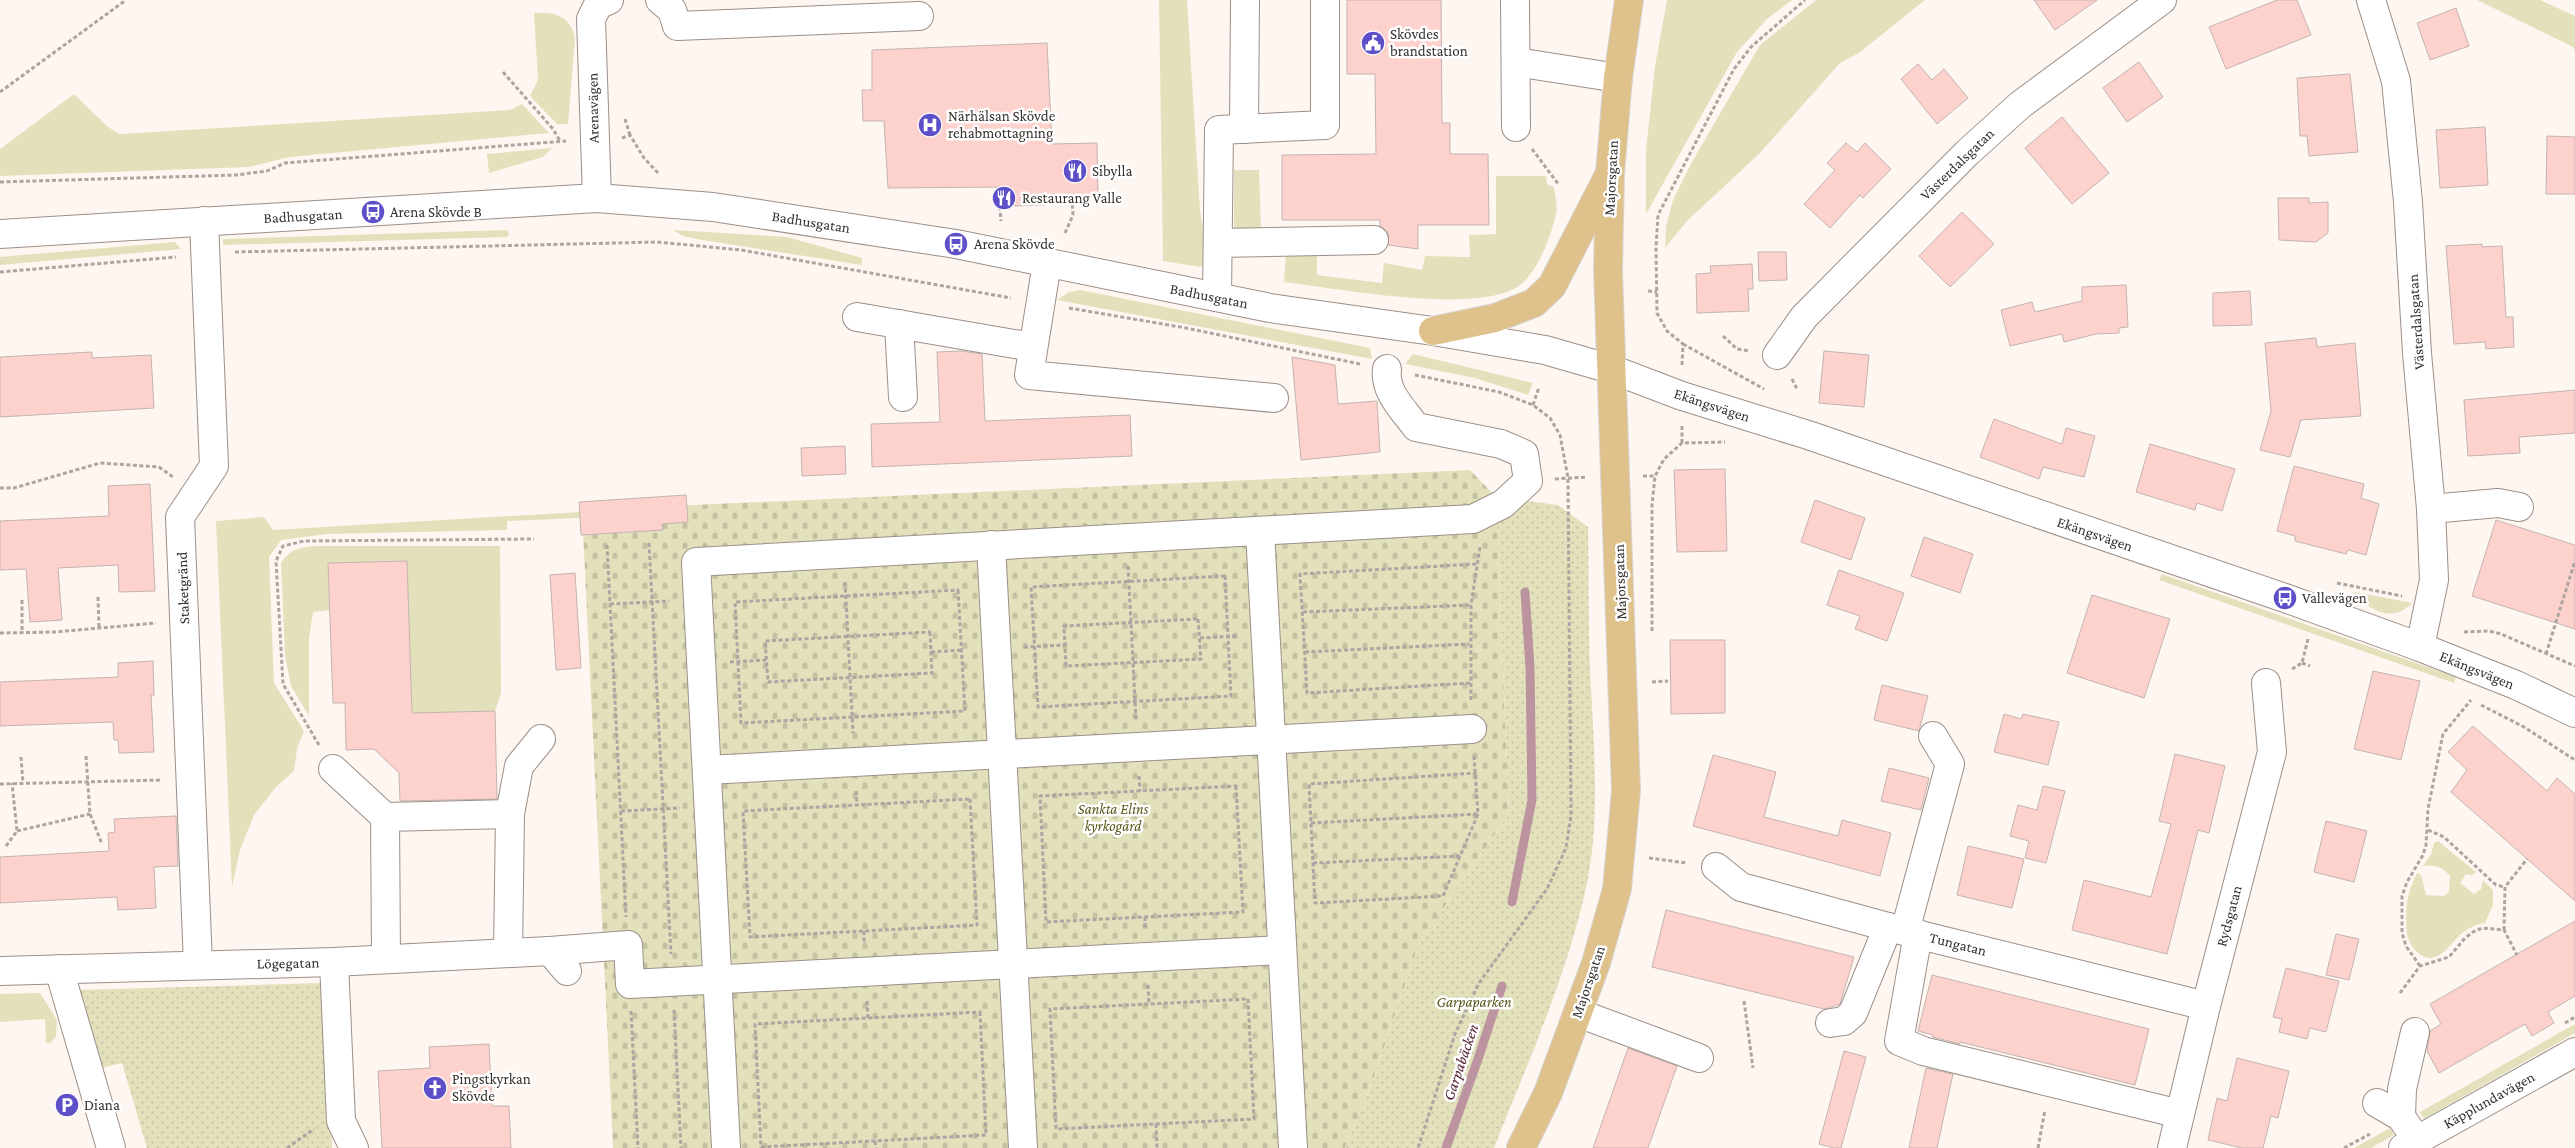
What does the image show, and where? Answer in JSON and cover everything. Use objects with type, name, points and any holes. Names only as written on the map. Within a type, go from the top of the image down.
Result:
[{"type":"main road","name":"Majorsgatan","points":[[1522,1148],[1548,1093],[1578,1013],[1596,963],[1617,889],[1626,792],[1608,290],[1610,174],[1618,78],[1629,0]]},
{"type":"main road","points":[[1433,331],[1495,318],[1534,303],[1552,286],[1610,174]]},
{"type":"street","points":[[660,0],[672,10],[677,26],[919,16]]},
{"type":"street","points":[[1244,129],[1245,0]]},
{"type":"street","points":[[1217,297],[1219,130],[1325,125],[1325,0]]},
{"type":"street","points":[[1515,0],[1516,127]]},
{"type":"street","name":"Västerdalsgatan","points":[[1777,355],[1804,318],[1967,153],[2020,105],[2162,0]]},
{"type":"street","name":"Västerdalsgatan","points":[[2371,0],[2396,89],[2408,202],[2417,353],[2431,509],[2434,580],[2420,647]]},
{"type":"street","name":"Arenavägen","points":[[593,6],[597,198]]},
{"type":"street","points":[[1516,62],[1618,78]]},
{"type":"street","name":"Badhusgatan","points":[[0,234],[597,198],[713,207],[956,244],[1270,308],[1433,331],[1545,350],[1611,369]]},
{"type":"street","name":"Staketgränd","points":[[198,965],[180,517],[214,466],[204,221]]},
{"type":"street","points":[[1218,243],[1374,240]]},
{"type":"street","points":[[1047,263],[1039,303],[1029,375],[1274,398]]},
{"type":"street","points":[[857,317],[1032,347]]},
{"type":"street","points":[[899,324],[902,397]]},
{"type":"street","points":[[726,1148],[696,562],[1473,519],[1503,504],[1528,481],[1524,454],[1501,444],[1416,427],[1394,398],[1385,381],[1387,369]]},
{"type":"street","name":"Ekängsvägen","points":[[1611,369],[1682,396],[1808,435],[2285,598],[2420,647],[2516,685],[2575,713]]},
{"type":"street","points":[[2431,509],[2498,503],[2519,507]]},
{"type":"street","points":[[1260,531],[1293,1148]]},
{"type":"street","points":[[991,545],[1023,1148]]},
{"type":"street","name":"Rydsgatan","points":[[2172,1148],[2206,1006],[2272,752],[2266,684]]},
{"type":"street","points":[[706,770],[1472,729]]},
{"type":"street","points":[[1933,736],[1950,764],[1904,930],[1899,1041],[1923,1051],[2180,1114]]},
{"type":"street","points":[[508,953],[510,814],[519,766],[541,739]]},
{"type":"street","points":[[333,768],[385,817],[510,814]]},
{"type":"street","points":[[385,817],[386,959]]},
{"type":"street","name":"Tungatan","points":[[1716,868],[1741,887],[2206,1006]]},
{"type":"street","points":[[1830,1023],[1844,1021],[1853,1013],[1904,930]]},
{"type":"street","points":[[628,945],[630,984],[1282,950]]},
{"type":"street","name":"Lögegatan","points":[[0,971],[334,962],[508,953],[558,961],[628,945]]},
{"type":"street","points":[[334,962],[341,1121],[354,1148]]},
{"type":"street","points":[[60,969],[111,1148]]},
{"type":"street","points":[[1578,1013],[1699,1058]]},
{"type":"street","points":[[2410,1144],[2400,1117],[2402,1089],[2416,1032]]},
{"type":"street","name":"Käpplundavägen","points":[[2410,1144],[2575,1052]]},
{"type":"street","points":[[2377,1103],[2400,1117]]},
{"type":"path","points":[[0,92],[126,0]]},
{"type":"path","points":[[1682,356],[1683,344],[1666,331],[1657,313],[1656,247],[1658,215],[1734,70],[1751,47],[1805,0]]},
{"type":"path","points":[[0,182],[236,175],[267,172],[285,163],[560,141],[503,72]]},
{"type":"path","points":[[1516,127],[1559,184]]},
{"type":"path","points":[[625,138],[630,135],[644,158],[658,171],[658,178]]},
{"type":"path","points":[[998,187],[1001,220]]},
{"type":"path","points":[[1065,233],[1073,215],[1072,198]]},
{"type":"path","points":[[657,236],[657,242]]},
{"type":"path","points":[[0,272],[205,255],[458,246],[657,242],[740,250],[1186,328],[1499,392],[1533,405],[1550,418],[1560,434],[1568,478],[1570,816],[1566,848],[1547,889],[1479,983],[1455,1034],[1418,1148]]},
{"type":"path","points":[[1648,291],[1657,292]]},
{"type":"path","points":[[1533,405],[1539,387]]},
{"type":"path","points":[[1648,475],[1655,476],[1664,459],[1682,443],[1732,442]]},
{"type":"path","points":[[0,488],[14,488],[100,463],[159,467],[196,492]]},
{"type":"path","points":[[1568,478],[1588,477]]},
{"type":"path","points":[[1126,538],[1140,791]]},
{"type":"path","points":[[333,768],[283,684],[276,561],[283,546],[304,541],[534,539]]},
{"type":"path","points":[[649,543],[681,1148]]},
{"type":"path","points":[[607,545],[628,945]]},
{"type":"path","points":[[844,554],[857,805]]},
{"type":"path","points":[[2546,654],[2575,561]]},
{"type":"path","points":[[1470,683],[1307,693],[1300,574],[1476,564]]},
{"type":"path","points":[[1225,576],[1231,696],[1038,706],[1031,587],[1129,582],[1225,576]]},
{"type":"path","points":[[958,590],[965,711],[741,723],[734,602],[846,596],[958,590]]},
{"type":"path","points":[[98,597],[99,628]]},
{"type":"path","points":[[610,604],[698,599]]},
{"type":"path","points":[[22,600],[22,633]]},
{"type":"path","points":[[1302,612],[1471,605]]},
{"type":"path","points":[[1198,619],[1201,658],[1066,666],[1064,626],[1131,622],[1198,619]]},
{"type":"path","points":[[0,633],[184,621]]},
{"type":"path","points":[[2456,632],[2489,631],[2575,666]]},
{"type":"path","points":[[930,632],[932,673],[768,682],[766,641],[848,636],[930,632]]},
{"type":"path","points":[[2299,636],[2317,642]]},
{"type":"path","points":[[2266,684],[2302,663],[2308,639]]},
{"type":"path","points":[[1305,652],[1469,644]]},
{"type":"path","points":[[701,663],[766,660]]},
{"type":"path","points":[[2302,663],[2310,666]]},
{"type":"path","points":[[1652,682],[1668,681]]},
{"type":"path","points":[[2465,697],[2524,727],[2575,760]]},
{"type":"path","points":[[2420,966],[2406,946],[2402,933],[2402,896],[2407,882],[2423,855],[2428,830],[2428,809],[2443,734],[2471,700]]},
{"type":"path","points":[[86,756],[86,782],[90,814],[102,844]]},
{"type":"path","points":[[20,758],[23,783]]},
{"type":"path","points":[[1443,896],[1315,903],[1309,784],[1476,774]]},
{"type":"path","points":[[0,784],[191,780]]},
{"type":"path","points":[[12,783],[17,831]]},
{"type":"path","points":[[1236,786],[1242,912],[1046,922],[1040,796],[1140,791],[1236,786]]},
{"type":"path","points":[[970,799],[977,925],[750,937],[743,811],[857,805],[970,799]]},
{"type":"path","points":[[621,811],[708,806]]},
{"type":"path","points":[[6,846],[17,831],[90,814]]},
{"type":"path","points":[[1311,823],[1478,814]]},
{"type":"path","points":[[2428,830],[2444,837],[2496,885],[2505,887]]},
{"type":"path","points":[[1313,863],[1461,856]]},
{"type":"path","points":[[1646,857],[1716,868]]},
{"type":"path","points":[[2517,955],[2504,930],[2505,887],[2527,859]]},
{"type":"path","points":[[2400,993],[2420,966],[2450,957],[2465,938],[2473,932],[2482,928],[2504,930]]},
{"type":"path","points":[[630,984],[638,1148]]},
{"type":"path","points":[[1248,999],[1254,1119],[1156,1124],[1056,1130],[1050,1009],[1248,999]]},
{"type":"path","points":[[1744,1001],[1753,1068]]},
{"type":"path","points":[[980,1012],[986,1135],[875,1141],[761,1147],[755,1024],[980,1012]]},
{"type":"path","points":[[2038,1148],[2050,1082]]},
{"type":"path","points":[[1156,1124],[1157,1148]]},
{"type":"path","points":[[875,1141],[876,1148]]},
{"type":"green space","points":[[1159,0],[1187,0],[1200,211],[1207,252],[1205,263],[1200,267],[1163,261]]},
{"type":"green space","points":[[1667,0],[1792,0],[1767,19],[1737,52],[1646,214],[1646,150],[1655,66]]},
{"type":"green space","points":[[1816,0],[1925,0],[1859,53],[1840,63],[1759,154],[1687,221],[1665,248],[1666,226],[1673,200],[1693,160],[1760,45]]},
{"type":"green space","points":[[2477,0],[2540,0],[2575,16],[2575,52],[2573,47]]},
{"type":"green space","points":[[534,13],[548,13],[560,17],[566,20],[573,31],[575,38],[568,124],[557,124],[530,96],[538,80]]},
{"type":"green space","points":[[74,94],[108,127],[120,134],[510,110],[522,104],[549,133],[290,157],[249,167],[0,176],[0,149]]},
{"type":"green space","points":[[552,148],[543,157],[489,173],[487,154]]},
{"type":"green space","points":[[1234,170],[1259,170],[1261,229],[1234,229]]},
{"type":"green space","points":[[1496,176],[1546,176],[1547,184],[1554,187],[1557,204],[1554,223],[1536,266],[1522,284],[1514,289],[1492,296],[1465,299],[1435,299],[1369,294],[1284,282],[1286,253],[1317,252],[1317,275],[1382,283],[1384,263],[1422,270],[1425,256],[1470,257],[1469,235],[1496,234]]},
{"type":"green space","points":[[507,230],[509,234],[507,237],[223,245],[223,239]]},
{"type":"green space","points":[[673,230],[787,237],[862,258],[862,265],[702,240],[683,236]]},
{"type":"green space","points":[[175,242],[181,249],[0,265],[0,257]]},
{"type":"green space","points":[[1080,290],[1370,348],[1372,359],[1057,300],[1069,292]]},
{"type":"green space","points":[[1413,354],[1533,383],[1528,395],[1475,378],[1405,364]]},
{"type":"green space","name":"Sankta Elins kyrkogård","points":[[1470,470],[1496,497],[1509,814],[1419,943],[1371,1086],[1345,1148],[613,1148],[582,510]]},
{"type":"green space","name":"Garpaparken","points":[[1496,497],[1558,505],[1588,527],[1589,647],[1595,810],[1594,834],[1587,883],[1579,917],[1558,984],[1494,1148],[1345,1148],[1371,1086],[1419,943],[1509,814]]},
{"type":"green space","points":[[580,512],[580,518],[507,521],[507,530],[327,534],[281,540],[269,557],[274,683],[304,731],[297,749],[294,771],[276,787],[254,815],[240,850],[232,887],[216,521],[264,517],[273,530]]},
{"type":"green space","points":[[315,546],[500,546],[501,693],[495,711],[412,713],[407,561],[328,563],[330,610],[313,612],[309,638],[309,716],[291,686],[285,656],[281,563],[295,550]]},
{"type":"green space","points":[[2162,574],[2456,677],[2454,683],[2159,580]]},
{"type":"green space","points":[[2355,592],[2412,603],[2404,610],[2389,614],[2374,609],[2351,596]]},
{"type":"green space","points":[[2438,841],[2476,872],[2472,875],[2466,874],[2460,883],[2474,894],[2481,889],[2483,880],[2493,890],[2493,905],[2485,923],[2467,930],[2442,953],[2431,958],[2418,953],[2408,939],[2406,910],[2417,873],[2421,875],[2426,895],[2444,896],[2449,892],[2450,876],[2444,870],[2438,867],[2423,866],[2431,854],[2434,843]]},
{"type":"green space","points":[[327,984],[332,1148],[147,1148],[122,1063],[101,1068],[78,990]]},
{"type":"green space","points":[[40,993],[57,1020],[56,1037],[50,1043],[46,1043],[45,1019],[0,1022],[0,994]]},
{"type":"green space","points":[[2575,1024],[2575,1033],[2424,1119],[2420,1112]]},
{"type":"green space","points":[[2390,1128],[2394,1135],[2371,1148],[2354,1148]]},
{"type":"building","points":[[1347,0],[1441,0],[1442,123],[1450,123],[1450,154],[1488,154],[1489,225],[1418,225],[1418,249],[1388,245],[1388,232],[1380,226],[1380,220],[1282,220],[1282,155],[1376,154],[1375,74],[1347,74]]},
{"type":"building","points":[[2034,0],[2097,0],[2055,30]]},
{"type":"building","points":[[2277,0],[2297,0],[2311,35],[2226,69],[2209,27]]},
{"type":"building","points":[[2456,8],[2469,46],[2430,60],[2417,23]]},
{"type":"building","points":[[1047,43],[1052,144],[1097,143],[1098,198],[1052,199],[1046,205],[1015,206],[1006,200],[1005,187],[888,188],[884,121],[863,121],[862,90],[872,90],[872,50]]},
{"type":"building","points":[[2139,62],[2163,97],[2127,122],[2103,88]]},
{"type":"building","points":[[1918,64],[1932,80],[1944,69],[1968,98],[1937,124],[1901,79]]},
{"type":"building","points":[[2350,74],[2358,152],[2309,156],[2307,136],[2300,136],[2297,78]]},
{"type":"building","points":[[2062,117],[2109,173],[2072,204],[2025,148]]},
{"type":"building","points":[[2485,127],[2488,185],[2440,188],[2436,130]]},
{"type":"building","points":[[2547,136],[2575,137],[2575,194],[2546,194]]},
{"type":"building","points":[[1846,143],[1857,152],[1865,143],[1891,169],[1863,198],[1860,195],[1830,228],[1804,204],[1835,170],[1827,163]]},
{"type":"building","points":[[2278,198],[2309,198],[2309,203],[2328,202],[2328,233],[2316,242],[2279,240]]},
{"type":"building","points":[[1962,212],[1994,244],[1950,287],[1919,256]]},
{"type":"building","points":[[2482,244],[2482,247],[2502,246],[2506,317],[2513,317],[2514,347],[2486,349],[2485,342],[2454,344],[2446,246]]},
{"type":"building","points":[[1758,252],[1786,252],[1787,280],[1759,281]]},
{"type":"building","points":[[1752,264],[1753,289],[1748,289],[1749,311],[1697,313],[1696,274],[1711,273],[1710,266]]},
{"type":"building","points":[[2126,285],[2128,327],[2119,328],[2119,333],[2096,334],[2064,342],[2062,334],[2010,346],[2001,310],[2032,302],[2035,312],[2082,301],[2082,287]]},
{"type":"building","points":[[2250,291],[2252,325],[2213,326],[2213,293]]},
{"type":"building","points":[[2316,338],[2317,347],[2355,343],[2361,416],[2301,420],[2290,457],[2260,450],[2271,411],[2265,343]]},
{"type":"building","points":[[961,351],[982,354],[985,421],[1130,415],[1132,456],[872,467],[871,424],[940,422],[937,352]]},
{"type":"building","points":[[1824,351],[1869,355],[1864,407],[1819,403]]},
{"type":"building","points":[[92,352],[92,358],[151,355],[154,408],[0,417],[0,357]]},
{"type":"building","points":[[1292,357],[1335,365],[1338,404],[1377,401],[1380,452],[1301,460]]},
{"type":"building","points":[[2575,390],[2575,433],[2519,437],[2520,453],[2468,456],[2464,400]]},
{"type":"building","points":[[1994,419],[2062,444],[2066,428],[2095,436],[2084,477],[2043,467],[2039,479],[1980,457]]},
{"type":"building","points":[[2150,444],[2235,469],[2222,511],[2197,503],[2195,510],[2136,492]]},
{"type":"building","points":[[845,446],[846,474],[802,476],[801,448]]},
{"type":"building","points":[[2294,466],[2364,484],[2361,498],[2379,504],[2366,555],[2348,550],[2346,554],[2295,541],[2295,536],[2277,531]]},
{"type":"building","points":[[1725,469],[1727,551],[1677,552],[1674,470]]},
{"type":"building","points":[[150,484],[155,591],[119,592],[118,565],[58,568],[62,620],[30,622],[26,569],[0,570],[0,521],[109,516],[108,486]]},
{"type":"building","points":[[686,495],[688,522],[662,524],[663,530],[581,535],[579,502]]},
{"type":"building","points":[[1815,500],[1865,518],[1851,560],[1801,542]]},
{"type":"building","points":[[2496,520],[2575,545],[2575,629],[2472,596]]},
{"type":"building","points":[[1924,537],[1973,554],[1960,593],[1911,576]]},
{"type":"building","points":[[407,561],[412,713],[495,711],[497,799],[400,801],[399,773],[374,749],[346,750],[345,703],[333,703],[328,563]]},
{"type":"building","points":[[1839,570],[1904,593],[1887,641],[1855,629],[1860,616],[1827,605]]},
{"type":"building","points":[[575,573],[581,668],[556,670],[550,575]]},
{"type":"building","points":[[2092,595],[2170,619],[2144,698],[2067,673]]},
{"type":"building","points":[[1670,640],[1725,640],[1725,713],[1671,714]]},
{"type":"building","points":[[153,661],[154,695],[151,695],[154,752],[119,753],[118,740],[114,740],[113,722],[0,726],[0,682],[118,677],[118,663]]},
{"type":"building","points":[[2373,671],[2420,681],[2401,760],[2354,749]]},
{"type":"building","points":[[1882,685],[1928,696],[1919,731],[1874,720]]},
{"type":"building","points":[[2004,714],[2021,719],[2023,714],[2059,722],[2048,765],[1994,752]]},
{"type":"building","points":[[2473,726],[2547,791],[2557,778],[2575,794],[2575,901],[2451,792],[2467,770],[2448,752]]},
{"type":"building","points":[[2175,754],[2225,766],[2209,833],[2198,830],[2167,954],[2072,930],[2084,880],[2151,897],[2171,824],[2159,821]]},
{"type":"building","points":[[1713,755],[1776,772],[1764,817],[1838,836],[1842,820],[1891,833],[1880,876],[1693,826]]},
{"type":"building","points":[[1889,768],[1929,778],[1921,810],[1881,801]]},
{"type":"building","points":[[2043,786],[2065,791],[2046,863],[2025,858],[2029,841],[2010,836],[2018,805],[2037,810]]},
{"type":"building","points":[[176,816],[178,866],[154,867],[156,908],[118,910],[117,897],[0,903],[0,857],[109,851],[108,833],[115,832],[114,819]]},
{"type":"building","points":[[2326,821],[2367,831],[2354,882],[2314,872]]},
{"type":"building","points":[[1968,846],[2024,859],[2012,908],[1957,895]]},
{"type":"building","points":[[1666,910],[1854,957],[1840,1004],[1824,1009],[1652,967]]},
{"type":"building","points":[[2575,921],[2575,996],[2548,1012],[2554,1023],[2532,1036],[2525,1024],[2439,1073],[2427,1051],[2430,1031],[2441,1024],[2430,1004]]},
{"type":"building","points":[[2336,934],[2359,939],[2349,980],[2326,975]]},
{"type":"building","points":[[2286,968],[2339,981],[2326,1032],[2310,1028],[2307,1039],[2279,1032],[2282,1019],[2273,1017]]},
{"type":"building","points":[[1932,975],[2149,1029],[2135,1085],[1960,1042],[1960,1044],[1918,1031]]},
{"type":"building","name":"Pingstkyrkan Skövde","points":[[489,1044],[492,1106],[509,1106],[511,1148],[382,1148],[378,1071],[430,1068],[429,1047]]},
{"type":"building","points":[[1628,1048],[1677,1066],[1648,1148],[1593,1148]]},
{"type":"building","points":[[1844,1051],[1866,1057],[1841,1148],[1834,1148],[1819,1144]]},
{"type":"building","points":[[2237,1058],[2289,1071],[2278,1118],[2271,1116],[2263,1148],[2242,1148],[2208,1140],[2217,1098],[2227,1101]]},
{"type":"building","points":[[1926,1068],[1953,1074],[1937,1148],[1909,1148]]},
{"type":"waterway","points":[[1512,902],[1532,800],[1530,668],[1525,592]]},
{"type":"waterway","name":"Garpabäcken","points":[[1446,1148],[1502,986]]},
{"type":"place","name":"Skövdes brandstation","points":[[1373,43]]},
{"type":"place","name":"Närhälsan Skövde rehabmottagning","points":[[930,125]]},
{"type":"place","name":"Sibylla","points":[[1075,171]]},
{"type":"place","name":"Restaurang Valle","points":[[1004,198]]},
{"type":"place","name":"Arena Skövde B","points":[[373,212]]},
{"type":"place","name":"Arena Skövde","points":[[956,244]]},
{"type":"place","name":"Vallevägen","points":[[2285,598]]},
{"type":"place","name":"Pingstkyrkan Skövde","points":[[435,1088]]},
{"type":"place","name":"Diana","points":[[67,1105]]}]
